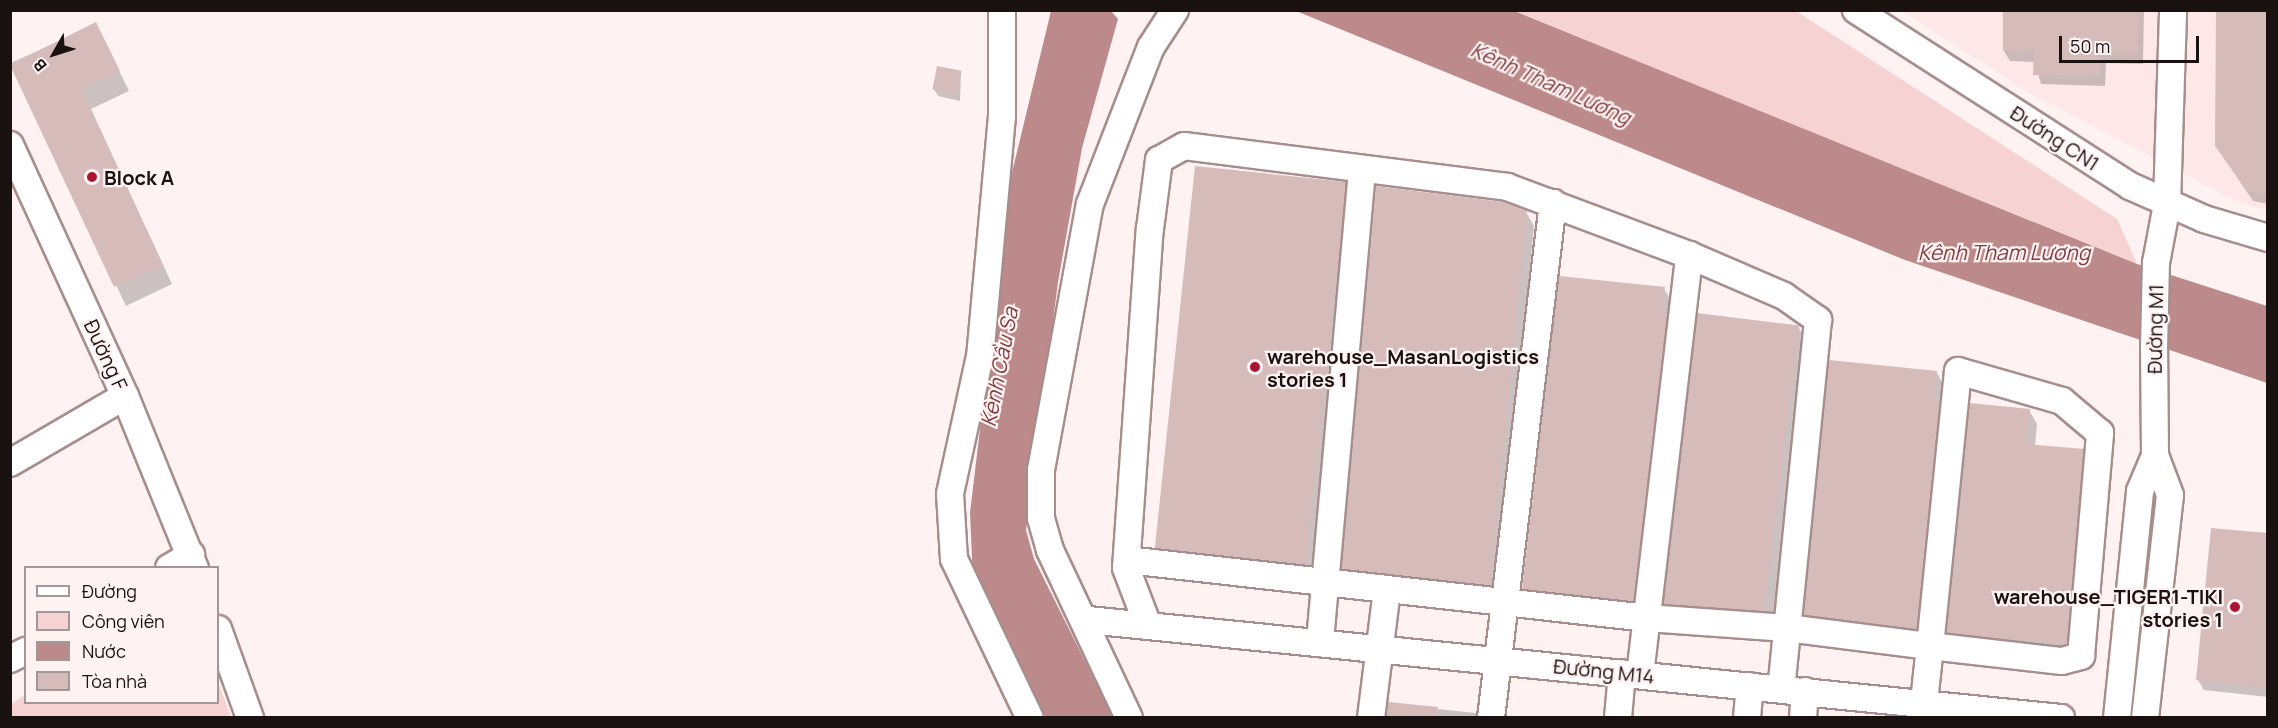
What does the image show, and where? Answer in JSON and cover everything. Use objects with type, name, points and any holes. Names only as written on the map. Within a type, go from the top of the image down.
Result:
[{"type":"street","points":[[1002,10],[1002,116],[980,356],[950,494],[954,560],[1030,717]]},
{"type":"street","points":[[1129,717],[1088,620],[1050,550],[1041,518],[1041,470],[1090,204],[1151,47],[1175,10]]},
{"type":"street","name":"Đường CN1","points":[[1856,10],[2167,204],[2268,238]]},
{"type":"street","name":"Đường M1","points":[[2145,717],[2170,495],[2155,455],[2154,349],[2156,263],[2167,204],[2173,10]]},
{"type":"street","points":[[1147,623],[1127,560],[1158,160],[1184,146],[1507,187],[1689,255],[1784,296],[1818,320],[1787,628],[1793,690],[1803,717]]},
{"type":"street","name":"Đường F","points":[[14,160],[125,396],[185,563]]},
{"type":"street","points":[[1320,641],[1362,170]]},
{"type":"street","points":[[1491,717],[1496,660],[1553,203]]},
{"type":"street","points":[[1618,717],[1647,618],[1689,255]]},
{"type":"street","points":[[1127,560],[1325,583],[1504,600],[1647,618],[1787,628],[1930,646],[2062,661],[2081,656],[2100,433],[2062,400],[1958,372],[1930,646],[1924,703]]},
{"type":"street","points":[[10,463],[125,396]]},
{"type":"street","name":"Đường M1","points":[[2117,717],[2140,490],[2155,455]]},
{"type":"street","points":[[1371,717],[1387,589]]},
{"type":"street","name":"Đường M14","points":[[1088,620],[1147,623],[2061,717]]},
{"type":"street","points":[[219,632],[250,717]]},
{"type":"street","points":[[10,659],[24,652]]},
{"type":"street","points":[[1747,717],[1750,686]]},
{"type":"shaded area","points":[[1902,11],[2267,11],[2267,210],[2242,204],[2029,93]]},
{"type":"green space","points":[[1514,11],[1796,11],[2117,219],[2137,264]]},
{"type":"green space","points":[[219,685],[231,717],[11,717],[11,704],[24,696],[24,704],[219,704]]},
{"type":"water","name":"Kênh Cầu Sa","points":[[1051,11],[1111,11],[1118,19],[1082,148],[1058,282],[1026,530],[1034,559],[1113,717],[1046,717],[973,580],[970,513],[1009,185]]},
{"type":"water","name":"Kênh Tham Lương","points":[[1296,11],[1514,11],[2137,264],[2267,306],[2267,383],[1905,260]]},
{"type":"building","points":[[2003,10],[2139,10],[2138,54],[2101,54],[2100,76],[2033,75],[2034,52],[2003,51]]},
{"type":"building","points":[[2216,10],[2268,10],[2268,196],[2246,190],[2215,146]]},
{"type":"building","name":"Block A","points":[[96,22],[120,71],[81,89],[163,265],[114,287],[10,65]]},
{"type":"building","points":[[937,66],[962,71],[957,94],[932,90]]},
{"type":"building","name":"warehouse_MasanLogistics stories 1","points":[[1195,166],[1346,182],[1306,564],[1155,548]]},
{"type":"building","points":[[1376,186],[1503,202],[1527,211],[1490,585],[1341,569]]},
{"type":"building","points":[[1559,276],[1665,287],[1662,310],[1667,310],[1633,601],[1522,589]]},
{"type":"building","points":[[1697,313],[1799,326],[1764,616],[1661,604]]},
{"type":"building","points":[[1829,360],[1937,371],[1935,399],[1940,399],[1917,629],[1803,615]]},
{"type":"building","points":[[1970,403],[2030,409],[2026,444],[2084,449],[2067,644],[1946,633]]},
{"type":"building","name":"warehouse_TIGER1-TIKI stories 1","points":[[2211,528],[2268,533],[2268,688],[2196,680]]},
{"type":"building","points":[[1388,702],[1438,707],[1437,717],[1386,717]]},
{"type":"place","name":"Block A","points":[[92,177]]},
{"type":"place","name":"warehouse_MasanLogistics stories 1","points":[[1255,367]]},
{"type":"place","name":"warehouse_TIGER1-TIKI stories 1","points":[[2235,607]]}]
